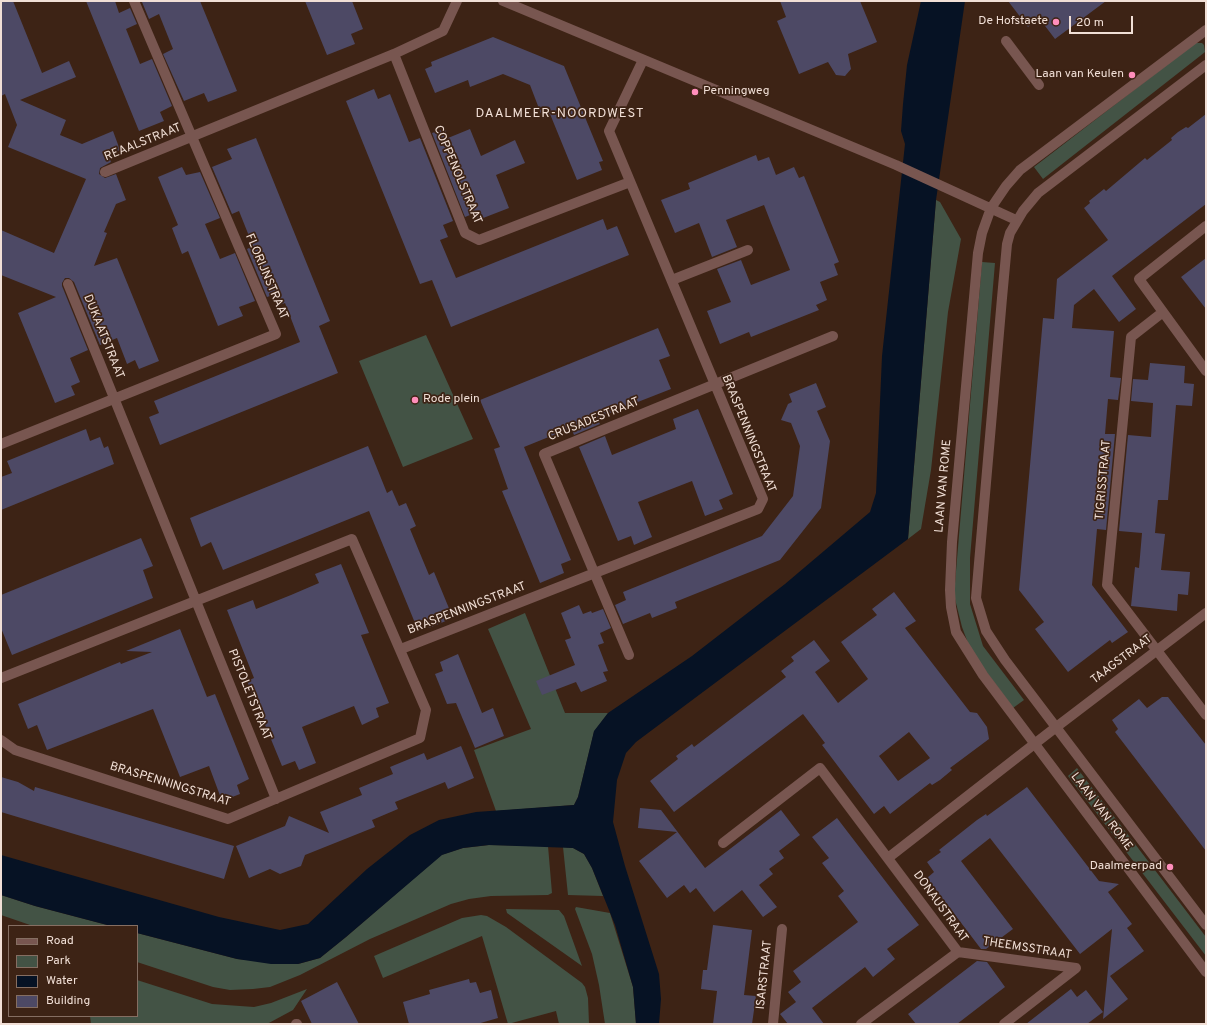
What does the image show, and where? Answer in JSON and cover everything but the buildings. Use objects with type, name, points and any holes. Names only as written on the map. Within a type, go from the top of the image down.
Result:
[{"type":"street","name":"FLORIJNSTRAAT","points":[[1,444],[276,334],[134,1]]},
{"type":"street","points":[[192,137],[394,54],[443,31],[456,1]]},
{"type":"street","points":[[503,1],[896,165],[1016,220],[1030,201],[1044,188],[1206,65]]},
{"type":"street","points":[[991,208],[1006,186],[1020,170],[1206,30]]},
{"type":"street","points":[[1006,41],[1039,85]]},
{"type":"street","name":"COPPENOLSTRAAT","points":[[394,54],[465,233],[479,240],[630,182]]},
{"type":"street","name":"BRASPENNINGSTRAAT","points":[[401,649],[758,509],[763,499],[714,386],[672,280],[609,131],[643,60]]},
{"type":"street","name":"REAALSTRAAT","points":[[105,172],[192,137]]},
{"type":"street","name":"LAAN VAN ROME","points":[[991,208],[982,233],[978,253],[952,542],[951,607],[954,622],[960,641],[1033,745],[1206,972]]},
{"type":"street","name":"LAAN VAN ROME","points":[[1016,220],[1010,234],[1006,255],[976,598],[979,614],[990,638],[1055,728],[1206,925]]},
{"type":"street","points":[[1206,226],[1139,279],[1206,371]]},
{"type":"street","points":[[672,280],[748,250]]},
{"type":"street","name":"DUKAATSTRAAT","points":[[68,284],[115,399]]},
{"type":"street","name":"TIGRISSTRAAT","points":[[1163,312],[1131,337],[1107,585],[1206,716]]},
{"type":"street","name":"CRUSADESTRAAT","points":[[629,656],[544,454],[714,386],[833,336]]},
{"type":"street","points":[[115,399],[197,601]]},
{"type":"street","name":"BRASPENNINGSTRAAT","points":[[1,678],[352,539],[401,649],[426,710],[420,738],[228,819],[15,750],[1,740]]},
{"type":"street","name":"PISTOLETSTRAAT","points":[[197,601],[276,799]]},
{"type":"street","name":"TAAGSTRAAT","points":[[1055,728],[1206,613]]},
{"type":"street","points":[[888,858],[1055,728]]},
{"type":"street","name":"DONAUSTRAAT","points":[[723,843],[820,768],[958,952],[861,1024]]},
{"type":"street","name":"ISARSTRAAT","points":[[773,1024],[782,930]]},
{"type":"street","name":"THEEMSSTRAAT","points":[[958,952],[1076,968],[1004,1024]]},
{"type":"green space","points":[[1195,43],[1202,43],[1204,45],[1205,52],[1043,179],[1034,167]]},
{"type":"green space","points":[[936,200],[940,202],[961,239],[948,312],[931,470],[921,529],[908,539]]},
{"type":"green space","points":[[982,262],[995,263],[970,558],[970,604],[983,646],[1024,700],[1013,708],[971,651],[962,627],[954,595]]},
{"type":"green space","name":"Rode plein","points":[[426,335],[473,439],[403,467],[359,361]]},
{"type":"green space","points":[[525,613],[565,713],[608,713],[594,732],[578,797],[574,805],[496,811],[474,750],[531,729],[488,629]]},
{"type":"green space","points":[[1077,768],[1206,937],[1206,956],[1068,776]]},
{"type":"green space","points":[[489,845],[548,846],[552,893],[548,895],[491,896],[469,899],[451,904],[370,939],[300,975],[270,987],[230,990],[213,987],[138,962],[138,933],[237,959],[298,964],[320,958],[441,855],[463,848]]},
{"type":"green space","points":[[563,847],[573,848],[584,854],[592,868],[603,896],[568,895]]},
{"type":"green space","points":[[1,895],[35,906],[107,925],[30,925],[1,915]]},
{"type":"green space","points":[[576,907],[610,913],[633,987],[636,1024],[605,1024],[599,985],[592,954],[575,909]]},
{"type":"green space","points":[[506,909],[559,910],[564,916],[582,966],[507,913]]},
{"type":"green space","points":[[481,915],[487,916],[506,927],[582,983],[585,987],[588,998],[589,1024],[559,1024],[556,1011],[508,1024],[482,936],[383,978],[374,956],[462,918]]},
{"type":"green space","points":[[138,980],[212,1004],[254,1007],[271,1003],[307,989],[293,1010],[267,1024],[91,1024],[90,1017],[138,1017]]},
{"type":"water","points":[[921,1],[965,1],[936,200],[908,539],[636,742],[626,753],[617,780],[613,822],[625,866],[659,974],[661,999],[659,1024],[636,1024],[633,987],[615,925],[592,868],[584,854],[573,848],[489,845],[463,848],[442,855],[320,958],[298,964],[271,964],[237,959],[138,933],[138,925],[107,925],[35,906],[1,895],[1,855],[219,917],[280,930],[308,924],[367,869],[410,835],[439,820],[476,812],[574,805],[578,797],[594,731],[608,713],[692,656],[785,584],[870,512],[876,493],[882,356],[905,144],[901,131],[907,65]]},
{"type":"place","name":"De Hofstaete","points":[[1056,22]]},
{"type":"place","name":"Laan van Keulen","points":[[1132,75]]},
{"type":"place","name":"Penningweg","points":[[695,92]]},
{"type":"place","name":"Rode plein","points":[[415,400]]},
{"type":"place","name":"Daalmeerpad","points":[[1170,867]]},
{"type":"district","name":"DAALMEER-NOORDWEST","points":[[560,114]]}]
